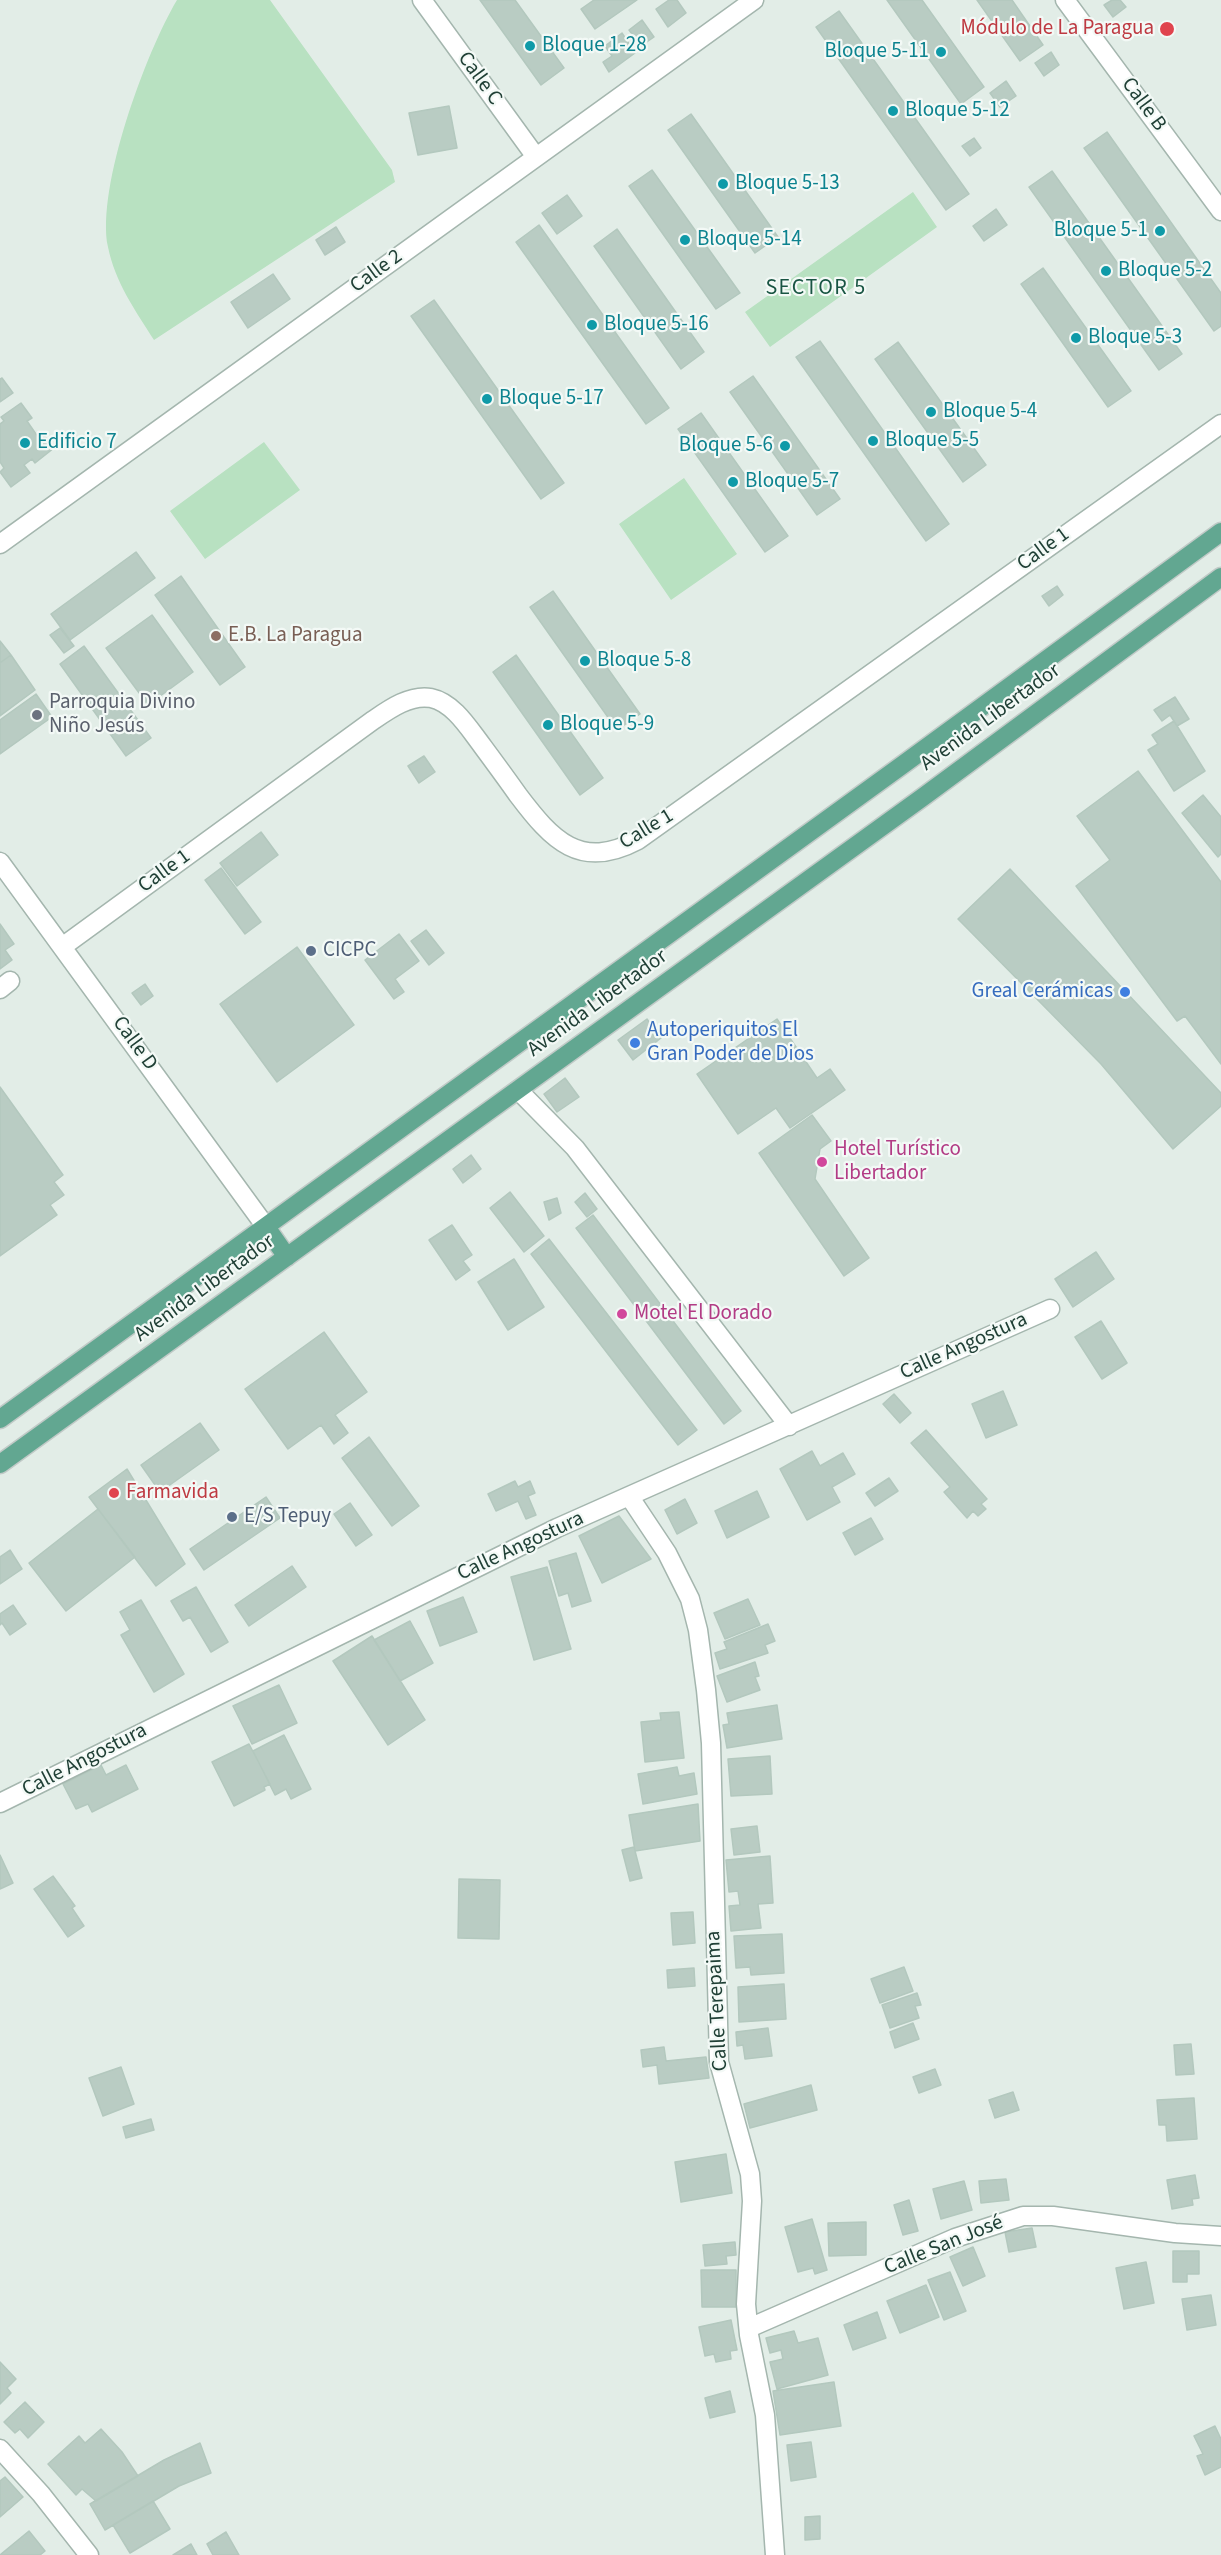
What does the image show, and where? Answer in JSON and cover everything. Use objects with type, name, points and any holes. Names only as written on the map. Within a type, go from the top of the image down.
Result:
[{"type":"main road","name":"Avenida Libertador","points":[[0,1419],[1221,532]]},
{"type":"main road","name":"Avenida Libertador","points":[[0,1464],[518,1090],[1221,577]]},
{"type":"main road","points":[[266,1227],[287,1257]]},
{"type":"street","name":"Calle C","points":[[422,0],[536,157]]},
{"type":"street","name":"Calle 2","points":[[0,544],[753,0]]},
{"type":"street","name":"Calle B","points":[[1065,0],[1221,211]]},
{"type":"street","name":"Calle 1","points":[[62,947],[372,721],[397,706],[419,698],[439,700],[453,710],[467,725],[535,817],[559,842],[572,849],[600,853],[627,846],[693,802],[1221,423]]},
{"type":"street","name":"Calle D","points":[[0,862],[266,1227]]},
{"type":"street","points":[[518,1090],[575,1148],[789,1426]]},
{"type":"street","name":"Calle Angostura","points":[[0,1803],[557,1528],[1050,1309]]},
{"type":"street","name":"Calle Terepaima","points":[[629,1497],[682,1580],[698,1629],[711,1743],[719,2062],[750,2174],[752,2200],[746,2304],[765,2415],[775,2555]]},
{"type":"street","name":"Calle San José","points":[[749,2328],[955,2238],[991,2224],[1023,2216],[1053,2216],[1176,2233],[1221,2236]]},
{"type":"street","points":[[0,2449],[78,2538],[89,2555]]},
{"type":"green space","points":[[177,0],[270,0],[392,170],[395,182],[154,340],[115,272],[108,247],[106,221],[109,190],[126,120],[151,52]]},
{"type":"green space","points":[[913,192],[937,227],[770,347],[745,312]]},
{"type":"green space","points":[[264,442],[300,490],[205,559],[170,511]]},
{"type":"green space","points":[[684,478],[737,554],[671,600],[619,524]]},
{"type":"building","name":"Bloque 1-28","points":[[480,0],[515,0],[564,68],[541,85]]},
{"type":"building","points":[[594,0],[637,0],[595,29],[581,9]]},
{"type":"building","points":[[669,0],[677,0],[686,13],[668,27],[656,9]]},
{"type":"building","name":"Bloque 5-11","points":[[887,0],[922,0],[984,87],[961,104]]},
{"type":"building","points":[[977,0],[1012,0],[1043,45],[1020,61]]},
{"type":"building","points":[[1112,0],[1120,0],[1126,7],[1113,17],[1104,5]]},
{"type":"building","name":"Bloque 5-12","points":[[839,11],[969,194],[946,210],[816,27]]},
{"type":"building","points":[[642,20],[654,37],[641,46],[629,30]]},
{"type":"building","points":[[622,33],[635,53],[609,72],[603,62],[612,56],[605,46]]},
{"type":"building","points":[[1051,52],[1059,65],[1044,76],[1035,63]]},
{"type":"building","points":[[1006,81],[1016,96],[1000,107],[990,93]]},
{"type":"building","points":[[449,106],[457,148],[418,155],[409,113]]},
{"type":"building","name":"Bloque 5-13","points":[[691,114],[778,237],[755,253],[668,130]]},
{"type":"building","name":"Bloque 5-1","points":[[1107,132],[1221,293],[1221,326],[1214,331],[1084,148]]},
{"type":"building","points":[[974,138],[981,148],[970,156],[962,146]]},
{"type":"building","name":"Bloque 5-14","points":[[652,170],[740,293],[716,309],[629,186]]},
{"type":"building","name":"Bloque 5-2","points":[[1052,171],[1182,354],[1159,370],[1029,187]]},
{"type":"building","points":[[567,195],[582,216],[557,234],[542,213]]},
{"type":"building","points":[[996,209],[1007,225],[984,241],[973,226]]},
{"type":"building","name":"Bloque 5-16","points":[[539,225],[669,408],[646,424],[516,242]]},
{"type":"building","points":[[336,227],[345,242],[325,255],[316,240]]},
{"type":"building","points":[[617,229],[704,352],[681,369],[594,246]]},
{"type":"building","name":"Bloque 5-3","points":[[1043,268],[1131,391],[1108,407],[1021,284]]},
{"type":"building","points":[[273,274],[290,299],[248,328],[231,302]]},
{"type":"building","name":"Bloque 5-17","points":[[434,300],[564,483],[541,499],[411,316]]},
{"type":"building","name":"Bloque 5-5","points":[[820,341],[949,524],[926,541],[796,357]]},
{"type":"building","name":"Bloque 5-4","points":[[898,342],[986,465],[963,482],[875,359]]},
{"type":"building","name":"Bloque 5-6","points":[[753,376],[840,499],[817,515],[730,392]]},
{"type":"building","points":[[2,378],[13,393],[0,402],[0,379]]},
{"type":"building","name":"Edificio 7","points":[[21,403],[32,418],[27,421],[38,437],[43,434],[54,448],[35,463],[32,459],[24,465],[30,473],[11,487],[0,472],[4,468],[0,462],[0,424],[4,421],[1,417]]},
{"type":"building","name":"Bloque 5-7","points":[[701,413],[788,536],[765,552],[678,429]]},
{"type":"building","points":[[136,552],[155,578],[70,640],[51,614]]},
{"type":"building","points":[[181,576],[245,667],[220,685],[155,595]]},
{"type":"building","points":[[1057,586],[1063,595],[1049,606],[1042,596]]},
{"type":"building","name":"Bloque 5-8","points":[[553,591],[640,714],[617,730],[530,607]]},
{"type":"building","points":[[152,615],[193,672],[148,705],[106,648]]},
{"type":"building","points":[[60,628],[74,646],[64,653],[50,635]]},
{"type":"building","points":[[0,641],[11,655],[0,663]]},
{"type":"building","points":[[84,646],[151,738],[126,756],[60,664]]},
{"type":"building","points":[[11,655],[35,690],[0,716],[0,663]]},
{"type":"building","name":"Bloque 5-9","points":[[516,655],[603,778],[580,795],[493,672]]},
{"type":"building","points":[[36,694],[52,717],[0,754],[0,720]]},
{"type":"building","points":[[1175,697],[1189,719],[1177,726],[1170,715],[1162,721],[1154,710]]},
{"type":"building","points":[[1174,721],[1205,771],[1174,791],[1148,750],[1158,744],[1152,735]]},
{"type":"building","points":[[424,756],[435,772],[419,783],[408,766]]},
{"type":"building","points":[[1138,771],[1221,882],[1221,1064],[1185,1016],[1177,1021],[1076,886],[1110,860],[1077,816]]},
{"type":"building","points":[[1203,795],[1221,817],[1221,854],[1218,857],[1182,813]]},
{"type":"building","points":[[261,832],[278,855],[237,886],[220,863]]},
{"type":"building","points":[[221,868],[261,922],[245,934],[205,880]]},
{"type":"building","points":[[1010,869],[1221,1093],[1221,1106],[1173,1149],[1101,1064],[958,919]]},
{"type":"building","points":[[0,924],[14,944],[5,950],[12,960],[0,969]]},
{"type":"building","points":[[426,930],[444,953],[429,965],[411,941]]},
{"type":"building","points":[[399,934],[419,961],[395,979],[404,992],[394,999],[365,960]]},
{"type":"building","points":[[297,947],[354,1025],[277,1082],[220,1004]]},
{"type":"building","points":[[145,984],[153,996],[141,1005],[132,993]]},
{"type":"building","points":[[647,1019],[661,1038],[633,1060],[618,1040]]},
{"type":"building","points":[[777,1019],[817,1078],[830,1069],[845,1090],[790,1128],[776,1108],[738,1134],[697,1074]]},
{"type":"building","points":[[565,1078],[579,1097],[557,1112],[544,1094]]},
{"type":"building","points":[[0,1087],[63,1175],[54,1182],[64,1195],[50,1205],[57,1215],[0,1256]]},
{"type":"building","points":[[812,1115],[831,1141],[820,1149],[815,1179],[869,1258],[844,1276],[759,1153]]},
{"type":"building","points":[[471,1155],[481,1169],[463,1183],[453,1169]]},
{"type":"building","points":[[510,1192],[544,1236],[524,1252],[490,1208]]},
{"type":"building","points":[[585,1193],[597,1209],[587,1217],[575,1202]]},
{"type":"building","points":[[557,1198],[561,1213],[549,1220],[544,1202]]},
{"type":"building","points":[[593,1215],[741,1411],[724,1424],[576,1228]]},
{"type":"building","points":[[452,1225],[472,1255],[463,1261],[470,1270],[456,1280],[429,1240]]},
{"type":"building","points":[[549,1239],[697,1430],[678,1445],[531,1254]]},
{"type":"building","points":[[1096,1252],[1114,1279],[1073,1307],[1055,1279]]},
{"type":"building","points":[[514,1259],[544,1307],[508,1330],[478,1282]]},
{"type":"building","points":[[1101,1321],[1127,1363],[1102,1379],[1075,1337]]},
{"type":"building","points":[[324,1332],[367,1392],[335,1415],[348,1433],[334,1444],[321,1425],[288,1449],[245,1389]]},
{"type":"building","points":[[1003,1391],[1017,1425],[986,1438],[972,1404]]},
{"type":"building","points":[[894,1394],[911,1413],[900,1423],[883,1404]]},
{"type":"building","points":[[200,1423],[219,1450],[160,1492],[141,1465]]},
{"type":"building","points":[[926,1430],[987,1499],[981,1504],[986,1509],[978,1516],[973,1511],[967,1518],[944,1492],[950,1487],[911,1443]]},
{"type":"building","points":[[369,1437],[419,1506],[392,1526],[342,1458]]},
{"type":"building","points":[[812,1451],[820,1466],[843,1453],[855,1474],[832,1487],[840,1502],[807,1520],[780,1469]]},
{"type":"building","points":[[127,1469],[185,1564],[156,1586],[89,1497]]},
{"type":"building","points":[[889,1478],[898,1491],[875,1506],[866,1493]]},
{"type":"building","points":[[515,1481],[518,1487],[530,1481],[535,1493],[528,1496],[536,1515],[526,1519],[518,1501],[496,1511],[488,1494]]},
{"type":"building","points":[[757,1491],[769,1517],[727,1538],[715,1511]]},
{"type":"building","points":[[266,1497],[280,1518],[204,1570],[190,1549]]},
{"type":"building","points":[[685,1499],[697,1523],[677,1534],[665,1510]]},
{"type":"building","points":[[350,1503],[372,1535],[356,1546],[334,1514]]},
{"type":"building","points":[[98,1509],[135,1557],[66,1611],[29,1563]]},
{"type":"building","points":[[619,1516],[651,1559],[602,1583],[579,1536]]},
{"type":"building","points":[[871,1518],[883,1539],[855,1555],[843,1533]]},
{"type":"building","points":[[10,1550],[22,1569],[0,1584],[0,1557]]},
{"type":"building","points":[[576,1553],[591,1601],[572,1607],[568,1593],[559,1596],[549,1561]]},
{"type":"building","points":[[292,1566],[306,1587],[249,1626],[235,1605]]},
{"type":"building","points":[[547,1567],[571,1649],[534,1660],[511,1577]]},
{"type":"building","points":[[196,1587],[228,1642],[211,1652],[190,1617],[183,1621],[171,1601]]},
{"type":"building","points":[[463,1597],[477,1632],[440,1646],[427,1611]]},
{"type":"building","points":[[748,1599],[760,1625],[725,1639],[714,1613]]},
{"type":"building","points":[[141,1600],[184,1674],[154,1692],[121,1635],[130,1630],[120,1612]]},
{"type":"building","points":[[13,1605],[26,1624],[10,1635],[2,1623],[0,1625],[0,1614]]},
{"type":"building","points":[[410,1621],[433,1663],[400,1681],[374,1640]]},
{"type":"building","points":[[768,1624],[775,1641],[765,1645],[768,1653],[720,1669],[715,1653],[727,1649],[724,1642]]},
{"type":"building","points":[[372,1636],[425,1720],[388,1745],[333,1661]]},
{"type":"building","points":[[755,1662],[759,1676],[755,1677],[760,1690],[727,1702],[717,1676]]},
{"type":"building","points":[[279,1685],[297,1723],[252,1744],[233,1706]]},
{"type":"building","points":[[777,1705],[782,1739],[727,1748],[723,1725],[729,1724],[727,1713]]},
{"type":"building","points":[[679,1712],[684,1758],[645,1762],[641,1722],[661,1720],[660,1713]]},
{"type":"building","points":[[284,1735],[311,1789],[291,1799],[286,1789],[275,1795],[253,1751]]},
{"type":"building","points":[[249,1744],[270,1784],[264,1787],[265,1790],[234,1806],[212,1762]]},
{"type":"building","points":[[770,1756],[772,1794],[731,1796],[728,1759]]},
{"type":"building","points":[[101,1765],[106,1775],[126,1765],[138,1789],[92,1812],[88,1804],[76,1809],[63,1784]]},
{"type":"building","points":[[677,1767],[679,1776],[694,1773],[697,1794],[643,1804],[638,1774]]},
{"type":"building","points":[[698,1804],[700,1841],[635,1851],[629,1815]]},
{"type":"building","points":[[757,1826],[760,1852],[734,1855],[731,1829]]},
{"type":"building","points":[[634,1847],[642,1878],[630,1881],[622,1850]]},
{"type":"building","points":[[0,1855],[13,1883],[0,1889]]},
{"type":"building","points":[[770,1856],[773,1903],[758,1904],[761,1928],[731,1931],[729,1906],[740,1905],[738,1891],[729,1892],[726,1860]]},
{"type":"building","points":[[53,1876],[75,1906],[72,1908],[84,1926],[68,1937],[34,1889]]},
{"type":"building","points":[[459,1879],[500,1880],[499,1939],[458,1938]]},
{"type":"building","points":[[693,1912],[695,1943],[673,1945],[671,1913]]},
{"type":"building","points":[[782,1934],[784,1973],[751,1975],[750,1967],[736,1968],[734,1936]]},
{"type":"building","points":[[904,1967],[913,1991],[880,2003],[871,1979]]},
{"type":"building","points":[[694,1968],[695,1986],[668,1988],[667,1970]]},
{"type":"building","points":[[784,1984],[786,2019],[739,2022],[738,1987]]},
{"type":"building","points":[[917,1993],[921,2005],[915,2006],[919,2018],[890,2028],[882,2005]]},
{"type":"building","points":[[913,2023],[919,2039],[895,2048],[890,2032]]},
{"type":"building","points":[[768,2028],[772,2056],[745,2059],[743,2045],[737,2046],[736,2032]]},
{"type":"building","points":[[1191,2044],[1194,2074],[1176,2075],[1174,2045]]},
{"type":"building","points":[[664,2047],[666,2061],[706,2057],[709,2078],[659,2084],[657,2065],[643,2067],[641,2050]]},
{"type":"building","points":[[121,2067],[134,2104],[103,2116],[89,2078]]},
{"type":"building","points":[[935,2069],[941,2085],[919,2093],[913,2077]]},
{"type":"building","points":[[811,2085],[817,2110],[750,2128],[744,2104]]},
{"type":"building","points":[[1013,2092],[1019,2110],[995,2118],[989,2100]]},
{"type":"building","points":[[1194,2098],[1197,2139],[1167,2141],[1166,2125],[1159,2125],[1157,2100]]},
{"type":"building","points":[[151,2119],[154,2130],[126,2138],[123,2127]]},
{"type":"building","points":[[726,2154],[732,2193],[681,2202],[675,2162]]},
{"type":"building","points":[[1195,2175],[1199,2198],[1192,2199],[1193,2205],[1172,2209],[1167,2180]]},
{"type":"building","points":[[1006,2179],[1009,2200],[981,2203],[979,2181]]},
{"type":"building","points":[[964,2181],[972,2210],[941,2219],[933,2189]]},
{"type":"building","points":[[909,2200],[918,2231],[903,2235],[894,2205]]},
{"type":"building","points":[[812,2219],[827,2270],[815,2274],[813,2268],[798,2272],[785,2227]]},
{"type":"building","points":[[866,2222],[866,2255],[829,2256],[828,2223]]},
{"type":"building","points":[[1032,2228],[1036,2247],[1009,2252],[1005,2232]]},
{"type":"building","points":[[735,2242],[736,2255],[726,2256],[727,2264],[705,2266],[703,2245]]},
{"type":"building","points":[[973,2247],[985,2276],[963,2286],[950,2257]]},
{"type":"building","points":[[1173,2251],[1199,2251],[1199,2274],[1187,2274],[1187,2282],[1173,2282]]},
{"type":"building","points":[[1146,2262],[1154,2303],[1124,2309],[1116,2268]]},
{"type":"building","points":[[701,2270],[736,2270],[736,2307],[702,2307]]},
{"type":"building","points":[[950,2272],[966,2311],[944,2320],[928,2280]]},
{"type":"building","points":[[926,2285],[939,2317],[900,2333],[887,2301]]},
{"type":"building","points":[[1211,2295],[1216,2325],[1187,2330],[1182,2299]]},
{"type":"building","points":[[877,2312],[886,2338],[853,2350],[844,2325]]},
{"type":"building","points":[[731,2320],[737,2350],[730,2351],[731,2359],[716,2362],[714,2354],[705,2356],[699,2327]]},
{"type":"building","points":[[794,2331],[798,2343],[818,2338],[828,2375],[777,2389],[770,2362],[783,2359],[781,2350],[770,2353],[766,2338]]},
{"type":"building","points":[[0,2362],[16,2379],[7,2388],[11,2393],[0,2404]]},
{"type":"building","points":[[834,2382],[841,2426],[780,2435],[773,2391]]},
{"type":"building","points":[[730,2391],[735,2412],[710,2418],[705,2398]]},
{"type":"building","points":[[25,2402],[44,2422],[28,2438],[20,2429],[15,2433],[4,2422]]},
{"type":"building","points":[[1215,2426],[1221,2439],[1221,2467],[1205,2475],[1197,2456],[1203,2454],[1194,2436]]},
{"type":"building","points":[[101,2429],[122,2452],[138,2476],[96,2501],[82,2489],[76,2495],[48,2464],[79,2436],[85,2443]]},
{"type":"building","points":[[811,2442],[816,2477],[791,2481],[787,2445]]},
{"type":"building","points":[[200,2443],[211,2473],[179,2486],[105,2530],[90,2504],[164,2460]]},
{"type":"building","points":[[5,2477],[23,2497],[0,2517],[0,2481]]},
{"type":"building","points":[[153,2501],[170,2529],[130,2553],[113,2525]]},
{"type":"building","points":[[820,2516],[820,2539],[805,2540],[805,2517]]},
{"type":"building","points":[[29,2531],[45,2551],[40,2555],[0,2555]]},
{"type":"building","points":[[226,2532],[239,2555],[213,2555],[207,2544]]},
{"type":"building","points":[[191,2544],[197,2555],[173,2555]]},
{"type":"place","name":"Módulo de La Paragua","points":[[1167,29]]},
{"type":"place","name":"Bloque 1-28","points":[[530,46]]},
{"type":"place","name":"Bloque 5-11","points":[[941,52]]},
{"type":"place","name":"Bloque 5-12","points":[[893,111]]},
{"type":"place","name":"Bloque 5-13","points":[[723,184]]},
{"type":"place","name":"Bloque 5-1","points":[[1160,231]]},
{"type":"place","name":"Bloque 5-14","points":[[685,240]]},
{"type":"place","name":"Bloque 5-2","points":[[1106,271]]},
{"type":"place","name":"Bloque 5-16","points":[[592,325]]},
{"type":"place","name":"Bloque 5-3","points":[[1076,338]]},
{"type":"place","name":"Bloque 5-17","points":[[487,399]]},
{"type":"place","name":"Bloque 5-4","points":[[931,412]]},
{"type":"place","name":"Bloque 5-5","points":[[873,441]]},
{"type":"place","name":"Edificio 7","points":[[25,443]]},
{"type":"place","name":"Bloque 5-6","points":[[785,446]]},
{"type":"place","name":"Bloque 5-7","points":[[733,482]]},
{"type":"place","name":"E.B. La Paragua","points":[[216,636]]},
{"type":"place","name":"Bloque 5-8","points":[[585,661]]},
{"type":"place","name":"Parroquia Divino Niño Jesús","points":[[37,715]]},
{"type":"place","name":"Bloque 5-9","points":[[548,725]]},
{"type":"place","name":"CICPC","points":[[311,951]]},
{"type":"place","name":"Greal Cerámicas","points":[[1125,992]]},
{"type":"place","name":"Autoperiquitos El Gran Poder de Dios","points":[[635,1043]]},
{"type":"place","name":"Hotel Turístico Libertador","points":[[822,1162]]},
{"type":"place","name":"Motel El Dorado","points":[[622,1314]]},
{"type":"place","name":"Farmavida","points":[[114,1493]]},
{"type":"place","name":"E/S Tepuy","points":[[232,1517]]},
{"type":"district","name":"SECTOR 5","points":[[816,289]]}]
